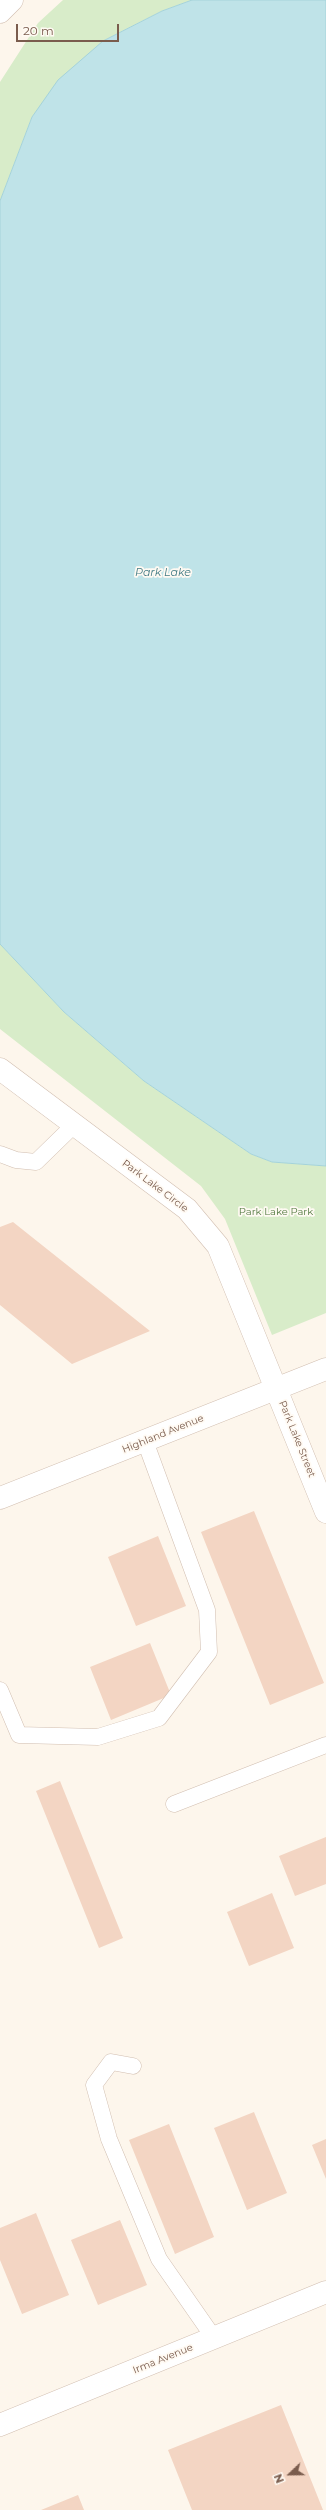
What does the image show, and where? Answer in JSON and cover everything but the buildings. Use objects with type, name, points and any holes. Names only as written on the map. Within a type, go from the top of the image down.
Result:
[{"type":"street","points":[[0,12],[12,0]]},
{"type":"street","name":"Park Lake Circle","points":[[0,1069],[187,1209],[218,1246],[276,1389]]},
{"type":"street","name":"Highland Avenue","points":[[0,1498],[326,1369]]},
{"type":"street","name":"Park Lake Street","points":[[276,1389],[326,1512]]},
{"type":"street","name":"Irma Avenue","points":[[0,2425],[326,2292]]},
{"type":"lane","points":[[0,1154],[16,1160],[36,1162],[74,1124]]},
{"type":"lane","points":[[0,1690],[19,1735],[98,1737],[159,1718],[209,1652],[207,1610],[145,1441]]},
{"type":"lane","points":[[174,1804],[326,1745]]},
{"type":"lane","points":[[133,2066],[111,2062],[94,2085],[109,2139],[159,2259],[214,2338]]},
{"type":"green space","points":[[63,0],[192,0],[162,11],[103,41],[32,117],[0,201],[0,82],[38,23]]},
{"type":"green space","name":"Park Lake Park","points":[[0,944],[64,1012],[144,1081],[251,1154],[272,1162],[326,1166],[326,1313],[272,1335],[225,1219],[201,1186],[0,1029]]},
{"type":"water","name":"Park Lake","points":[[192,0],[326,0],[326,1166],[272,1162],[251,1154],[144,1081],[64,1012],[0,944],[0,201],[32,117],[58,80],[103,41],[162,11]]}]
